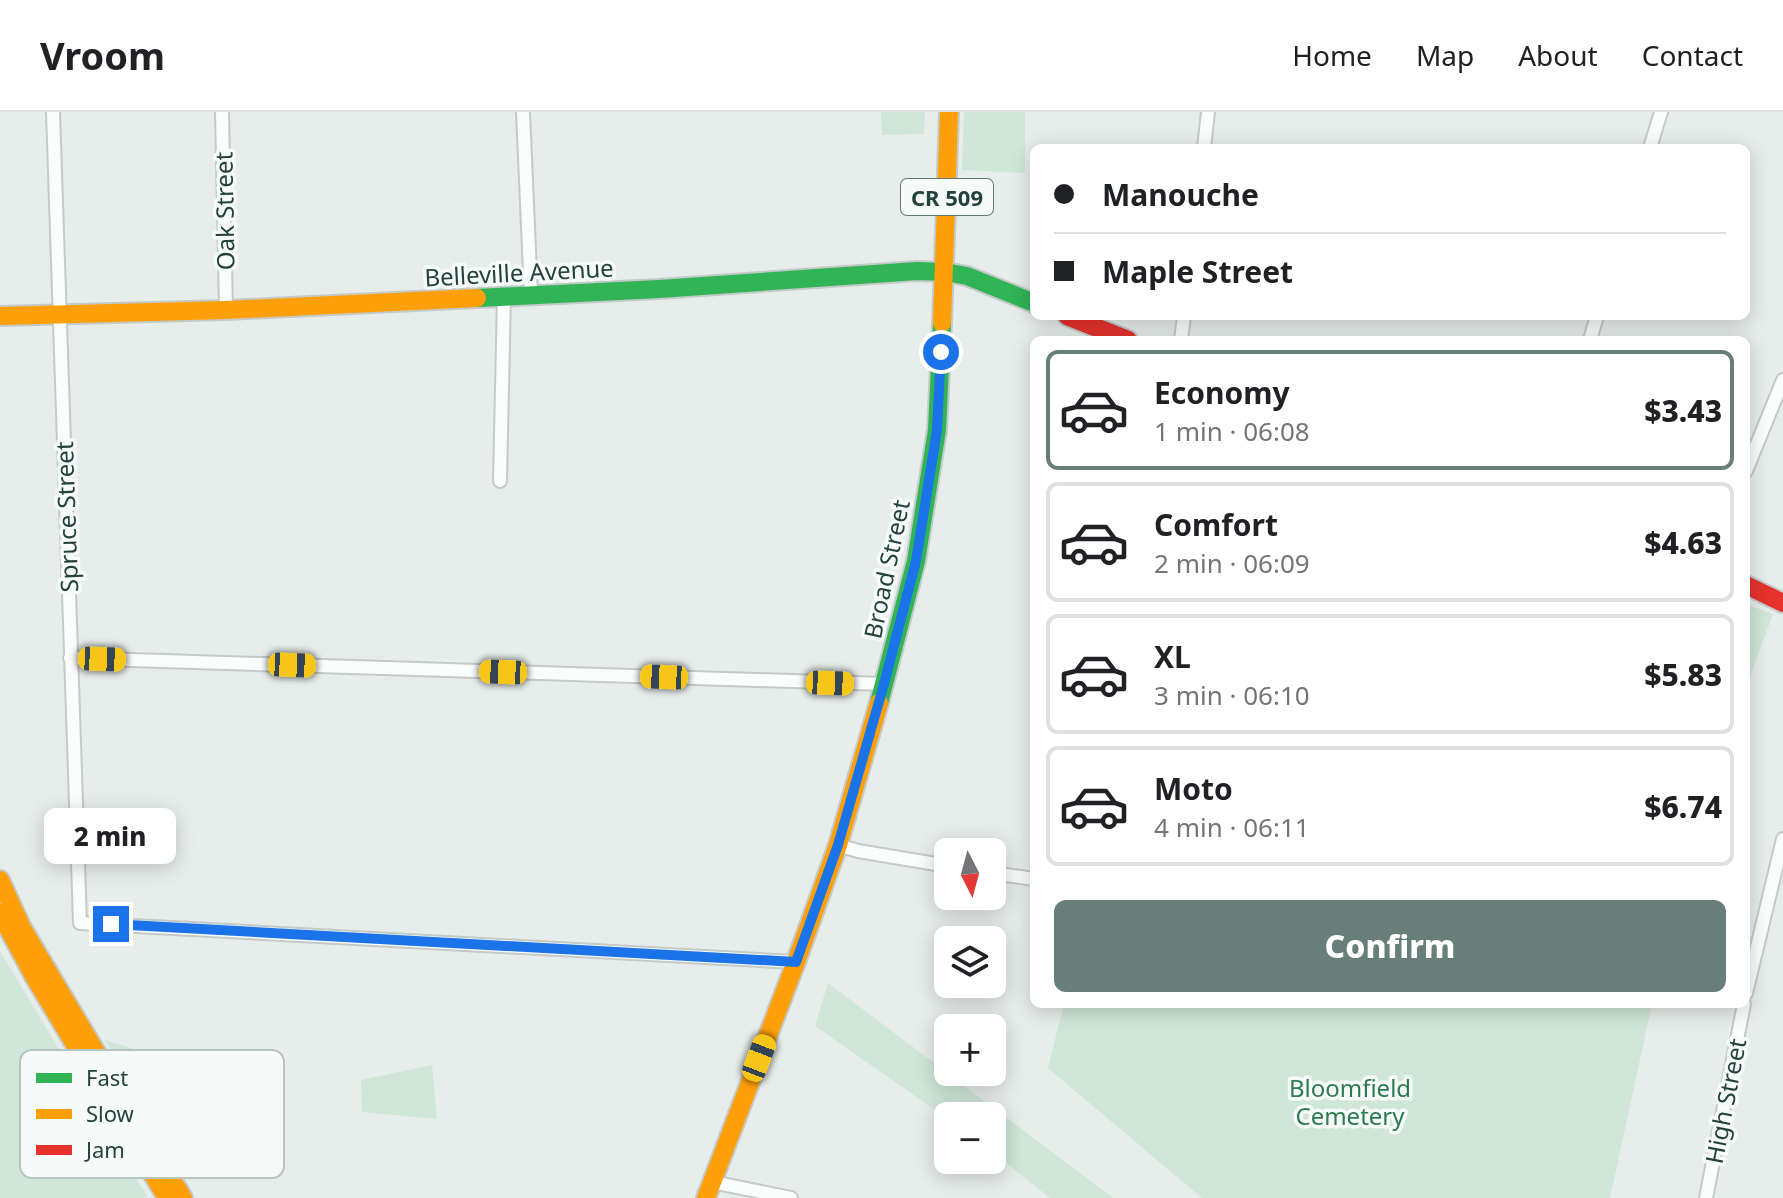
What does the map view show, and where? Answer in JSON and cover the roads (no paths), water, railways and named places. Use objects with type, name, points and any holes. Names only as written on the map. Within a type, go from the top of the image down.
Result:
[{"type":"main road","name":"Broad Street","points":[[709,1190],[838,845],[916,561],[937,430],[949,112]]},
{"type":"main road","name":"Belleville Avenue","points":[[0,316],[226,310],[694,287],[917,271],[967,276],[1030,301]]},
{"type":"main road","points":[[1077,320],[1118,336]]},
{"type":"main road","points":[[1750,587],[1783,603]]},
{"type":"main road","points":[[0,880],[22,928],[95,1050]]},
{"type":"main road","points":[[0,913],[78,1050]]},
{"type":"main road","points":[[155,1178],[167,1198]]},
{"type":"main road","points":[[171,1178],[183,1198]]},
{"type":"street","name":"Spruce Street","points":[[53,112],[80,923],[796,962]]},
{"type":"street","name":"Oak Street","points":[[222,112],[226,310]]},
{"type":"street","points":[[523,112],[531,295]]},
{"type":"street","points":[[1204,144],[1208,112]]},
{"type":"street","points":[[1651,144],[1661,112]]},
{"type":"street","points":[[500,481],[504,296]]},
{"type":"street","points":[[1750,461],[1783,380]]},
{"type":"street","points":[[70,658],[884,684]]},
{"type":"street","points":[[1750,976],[1783,839]]},
{"type":"street","points":[[838,845],[934,864]]},
{"type":"street","points":[[1006,875],[1030,878]]},
{"type":"street","name":"High Street","points":[[1706,1198],[1743,1008]]},
{"type":"street","points":[[709,1190],[791,1198]]},
{"type":"park label","name":"Bloomfield Cemetery","points":[[1350,1101]]}]
